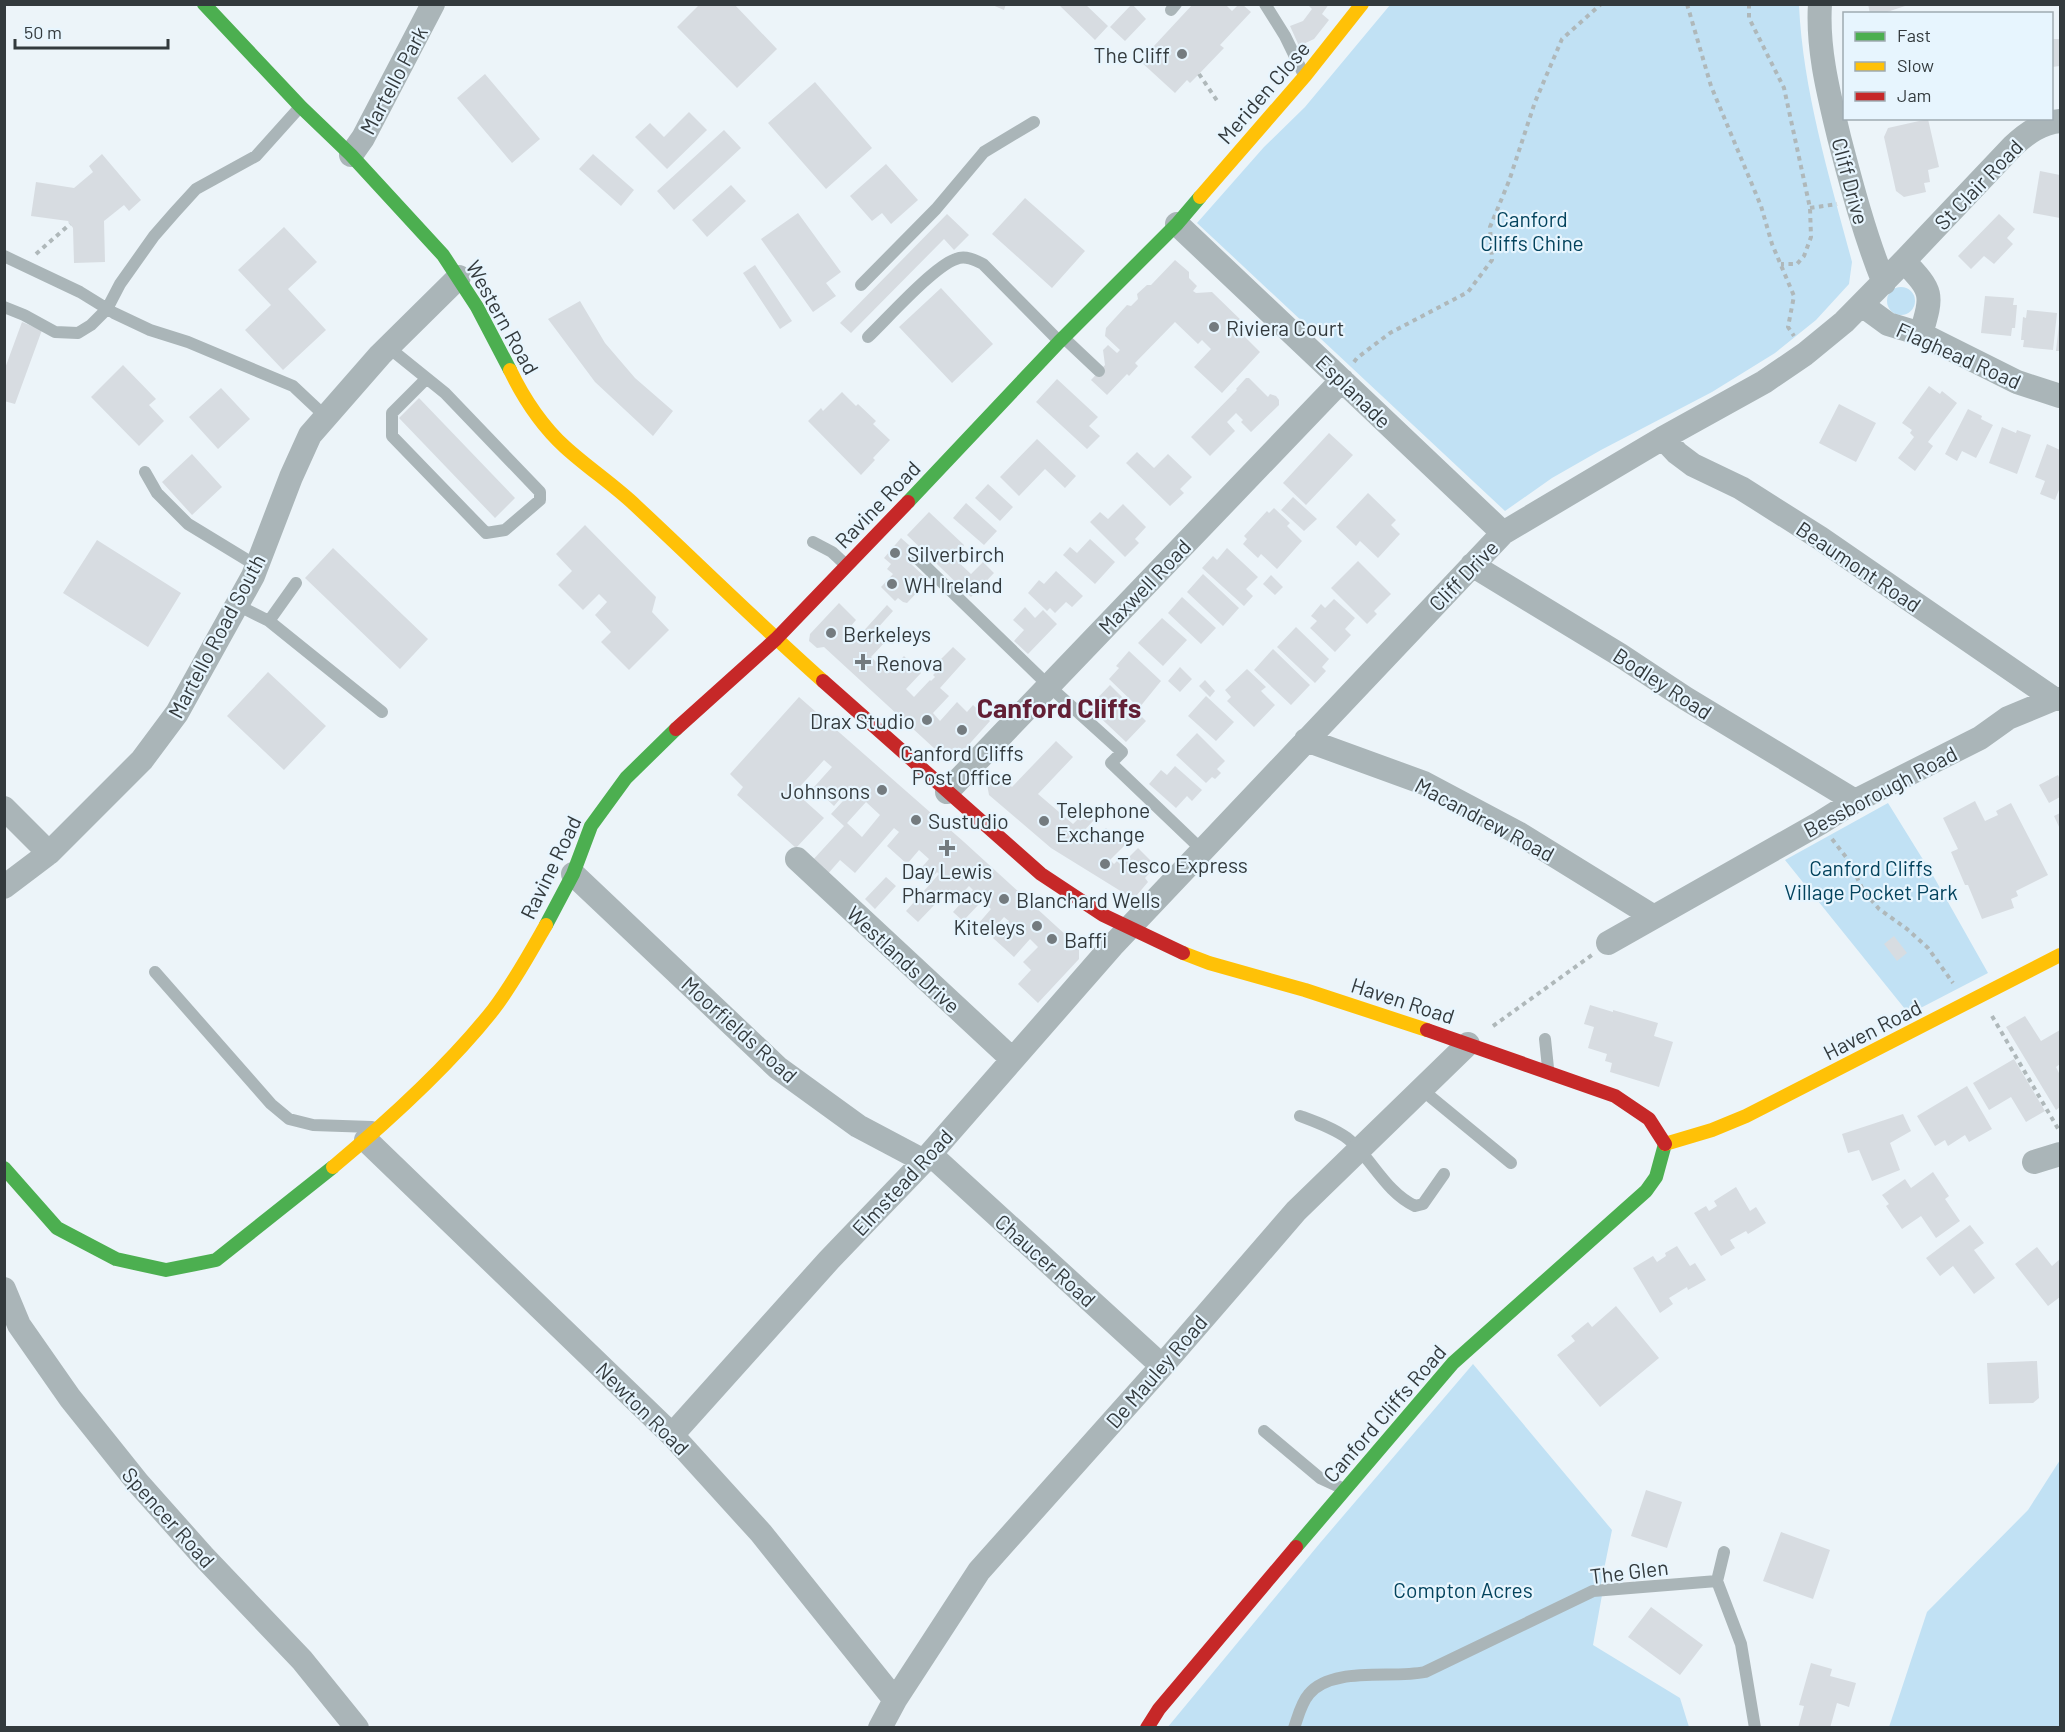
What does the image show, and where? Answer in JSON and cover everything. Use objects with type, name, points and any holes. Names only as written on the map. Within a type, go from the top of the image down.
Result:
[{"type":"street","name":"Western Road","points":[[204,4],[417,225],[459,276],[522,394],[542,423],[565,447],[633,503],[776,639]]},
{"type":"street","name":"Martello Park","points":[[351,155],[363,138],[433,4]]},
{"type":"street","name":"Meriden Close","points":[[1194,205],[1305,76],[1362,4]]},
{"type":"street","name":"Cliff Drive","points":[[1130,927],[1503,533],[1663,438],[1764,382],[1805,354],[1862,306],[1884,284],[1866,236],[1830,101],[1824,61],[1821,4]]},
{"type":"street","name":"St Clair Road","points":[[1884,284],[2026,134],[2042,125],[2061,121]]},
{"type":"street","name":"Ravine Road","points":[[4,1168],[57,1228],[116,1259],[166,1270],[216,1260],[284,1208],[372,1133],[456,1053],[494,1009],[532,950],[573,874],[591,826],[626,778],[676,729],[776,639],[847,566],[889,530],[1061,340],[1178,218],[1194,205]]},
{"type":"street","name":"Esplanade","points":[[1178,218],[1342,380],[1503,533]]},
{"type":"street","points":[[1904,261],[1925,283],[1930,294],[1929,307],[1921,334]]},
{"type":"street","name":"Martello Road South","points":[[4,887],[49,853],[141,760],[177,713],[257,566],[291,477],[310,435],[388,347],[459,276]]},
{"type":"street","name":"Flaghead Road","points":[[1862,306],[1888,324],[1921,334],[2017,382],[2061,396]]},
{"type":"street","name":"Maxwell Road","points":[[947,792],[1342,380]]},
{"type":"street","name":"Beaumont Road","points":[[1663,438],[1693,465],[1741,488],[1820,538],[2057,699]]},
{"type":"street","name":"Bodley Road","points":[[1472,565],[1602,643],[1685,698],[1854,801]]},
{"type":"street","name":"Haven Road","points":[[776,639],[1041,874],[1093,909],[1167,947],[1209,963],[1305,990],[1615,1096],[1649,1119],[1665,1143],[1712,1131],[1746,1116],[2061,955]]},
{"type":"street","name":"Bessborough Road","points":[[1608,943],[1820,823],[1854,801],[1980,738],[2008,718],[2057,699]]},
{"type":"street","name":"Macandrew Road","points":[[1306,740],[1424,783],[1518,833],[1654,917]]},
{"type":"street","points":[[4,808],[49,853]]},
{"type":"street","name":"Westlands Drive","points":[[797,859],[1011,1059]]},
{"type":"street","name":"Moorfields Road","points":[[573,874],[778,1068],[858,1126],[927,1157]]},
{"type":"street","name":"Elmstead Road","points":[[672,1435],[829,1260],[927,1157],[1011,1059],[1130,927]]},
{"type":"street","name":"De Mauley Road","points":[[880,1728],[895,1700],[979,1571],[1162,1366],[1296,1211],[1468,1044]]},
{"type":"street","name":"Newton Road","points":[[372,1133],[672,1435],[761,1533],[895,1700]]},
{"type":"street","name":"Canford Cliffs Road","points":[[1147,1728],[1159,1709],[1453,1363],[1646,1191],[1656,1177],[1665,1143]]},
{"type":"street","points":[[2034,1162],[2061,1154]]},
{"type":"street","name":"Chaucer Road","points":[[927,1157],[1162,1366]]},
{"type":"street","name":"Spencer Road","points":[[4,1289],[19,1325],[70,1398],[138,1483],[203,1556],[302,1659],[357,1728]]},
{"type":"lane","points":[[1265,4],[1285,36],[1305,76]]},
{"type":"lane","points":[[4,307],[55,332],[78,333],[91,325],[107,309],[120,284],[154,236],[196,189],[256,156],[301,106]]},
{"type":"lane","points":[[861,285],[936,209],[984,152],[1034,122]]},
{"type":"lane","points":[[4,256],[80,292],[107,309],[150,330],[188,342],[293,386],[326,417]]},
{"type":"lane","points":[[868,337],[939,268],[957,258],[970,258],[983,264],[1061,340],[1099,371]]},
{"type":"lane","points":[[388,347],[445,393],[540,492],[540,500],[505,530],[486,532],[392,436],[392,413],[426,379]]},
{"type":"lane","points":[[145,472],[157,493],[188,524],[257,566]]},
{"type":"lane","points":[[813,542],[832,552],[847,566]]},
{"type":"lane","points":[[916,557],[1049,686],[1122,752],[1112,763],[1202,850]]},
{"type":"lane","points":[[269,621],[296,583]]},
{"type":"lane","points":[[237,606],[269,621],[382,712]]},
{"type":"lane","points":[[155,972],[271,1104],[289,1119],[313,1125],[372,1133]]},
{"type":"lane","points":[[1545,1039],[1548,1072]]},
{"type":"lane","points":[[1421,1089],[1511,1163]]},
{"type":"lane","points":[[1300,1116],[1348,1139],[1386,1182],[1407,1202],[1415,1206],[1423,1204],[1444,1174]]},
{"type":"lane","points":[[1264,1431],[1320,1478],[1345,1490]]},
{"type":"lane","points":[[1724,1552],[1717,1581],[1741,1644],[1755,1728]]},
{"type":"lane","name":"The Glen","points":[[1294,1728],[1310,1692],[1319,1685],[1337,1678],[1408,1676],[1425,1672],[1593,1592],[1717,1581]]},
{"type":"path","points":[[1342,380],[1358,358],[1390,333],[1468,292],[1492,260],[1490,227],[1509,181],[1534,102],[1562,39],[1601,4]]},
{"type":"path","points":[[1687,4],[1711,86],[1761,206],[1772,244],[1794,296],[1788,327],[1805,354]]},
{"type":"path","points":[[1749,4],[1749,18],[1784,88],[1810,208],[1811,237],[1804,256],[1797,264],[1781,264]]},
{"type":"path","points":[[1198,74],[1218,102]]},
{"type":"path","points":[[24,265],[70,224]]},
{"type":"path","points":[[1820,823],[1849,861],[1863,890],[1880,909],[1928,948],[1949,976],[1964,1005]]},
{"type":"path","points":[[1468,1044],[1608,943]]},
{"type":"path","points":[[1981,996],[2061,1132]]},
{"type":"green space","name":"Canford Cliffs Chine","points":[[1390,5],[1799,5],[1812,102],[1852,262],[1849,284],[1816,320],[1775,353],[1712,392],[1552,478],[1505,511],[1197,223],[1264,147],[1305,107]]},
{"type":"green space","points":[[1901,287],[1911,291],[1915,301],[1911,311],[1901,315],[1891,311],[1887,301],[1891,291]]},
{"type":"green space","name":"Canford Cliffs Village Pocket Park","points":[[1888,803],[1935,879],[1988,973],[1909,1014],[1785,860]]},
{"type":"green space","name":"Compton Acres","points":[[1473,1364],[1612,1530],[1601,1584],[1602,1595],[1593,1645],[1680,1698],[1689,1727],[1167,1728],[1320,1543]]},
{"type":"green space","points":[[2060,1460],[2060,1727],[1889,1727],[1927,1612],[2028,1510]]},
{"type":"building","points":[[700,4],[734,4],[777,49],[737,88],[677,27]]},
{"type":"building","points":[[990,4],[1006,4],[1004,10]]},
{"type":"building","points":[[1058,4],[1085,4],[1108,26],[1095,40]]},
{"type":"building","points":[[1132,4],[1146,19],[1125,41],[1110,27]]},
{"type":"building","name":"The Cliff","points":[[1193,4],[1225,4],[1232,11],[1238,5],[1243,5],[1251,12],[1220,45],[1224,48],[1190,83],[1187,80],[1175,93],[1140,61]]},
{"type":"building","points":[[1307,4],[1329,4],[1322,14],[1329,20],[1314,39],[1299,46],[1290,26],[1303,21],[1312,9]]},
{"type":"building","points":[[1868,4],[1908,4],[1887,12],[1870,12]]},
{"type":"building","points":[[2053,39],[2060,39],[2060,66],[2053,67]]},
{"type":"building","points":[[485,74],[540,139],[512,163],[457,98]]},
{"type":"building","points":[[815,82],[872,148],[826,189],[768,123]]},
{"type":"building","points":[[689,112],[707,130],[667,169],[635,137],[650,123],[664,137]]},
{"type":"building","points":[[1928,120],[1939,167],[1928,170],[1930,182],[1924,183],[1926,192],[1904,197],[1896,191],[1884,137],[1888,128]]},
{"type":"building","points":[[724,130],[741,148],[674,210],[657,191]]},
{"type":"building","points":[[102,154],[141,200],[129,211],[124,205],[104,221],[105,262],[74,263],[73,228],[68,221],[31,216],[36,182],[74,188],[93,172],[89,166]]},
{"type":"building","points":[[593,154],[634,190],[621,206],[579,169]]},
{"type":"building","points":[[886,164],[918,200],[891,224],[882,213],[872,221],[850,196]]},
{"type":"building","points":[[2040,171],[2060,175],[2060,218],[2033,213]]},
{"type":"building","points":[[731,185],[746,201],[707,237],[692,220]]},
{"type":"building","points":[[1025,198],[1085,251],[1052,288],[992,234]]},
{"type":"building","points":[[798,213],[841,272],[826,283],[836,296],[813,312],[761,239]]},
{"type":"building","points":[[947,214],[969,235],[954,250],[944,239],[851,333],[840,323]]},
{"type":"building","points":[[1999,214],[2015,229],[2007,238],[2013,244],[1994,264],[1984,256],[1971,269],[1958,256]]},
{"type":"building","points":[[284,227],[317,262],[288,289],[326,330],[283,370],[245,330],[271,305],[238,270]]},
{"type":"building","name":"Riviera Court","points":[[1175,260],[1189,272],[1189,278],[1197,286],[1193,291],[1196,293],[1212,292],[1247,326],[1241,333],[1260,352],[1222,393],[1194,367],[1211,349],[1202,340],[1198,344],[1175,322],[1135,363],[1138,366],[1129,376],[1127,374],[1107,395],[1091,380],[1105,365],[1103,350],[1108,345],[1117,353],[1120,350],[1105,336],[1106,328],[1127,305],[1131,306],[1138,299],[1137,294],[1147,285],[1151,285]]},
{"type":"building","points":[[755,265],[792,321],[780,329],[743,273]]},
{"type":"building","points":[[941,288],[993,344],[952,383],[899,327]]},
{"type":"building","points":[[1985,296],[2014,298],[2013,305],[2017,305],[2015,328],[2012,328],[2011,336],[1981,333]]},
{"type":"building","points":[[580,301],[605,343],[635,378],[673,411],[653,436],[595,382],[548,319]]},
{"type":"building","points":[[2027,310],[2057,313],[2053,350],[2023,347],[2024,340],[2021,340],[2023,317],[2026,318]]},
{"type":"building","points":[[22,322],[42,330],[15,404],[4,401],[4,371]]},
{"type":"building","points":[[2059,324],[2060,351],[2056,351]]},
{"type":"building","points":[[123,365],[156,399],[149,405],[164,421],[139,446],[91,397]]},
{"type":"building","points":[[1246,378],[1249,378],[1268,397],[1270,394],[1276,396],[1279,405],[1251,432],[1236,413],[1227,422],[1235,431],[1210,456],[1191,437]]},
{"type":"building","points":[[1057,379],[1098,417],[1089,426],[1100,436],[1087,449],[1036,402]]},
{"type":"building","points":[[1929,386],[1940,394],[1942,391],[1957,403],[1928,442],[1933,446],[1915,471],[1898,458],[1914,437],[1910,433],[1912,430],[1902,423]]},
{"type":"building","points":[[221,388],[250,419],[218,449],[189,417]]},
{"type":"building","points":[[842,392],[876,421],[873,424],[890,440],[861,475],[808,421],[821,408],[823,411]]},
{"type":"building","points":[[419,398],[515,498],[495,518],[399,418]]},
{"type":"building","points":[[1839,404],[1876,423],[1856,462],[1819,443]]},
{"type":"building","points":[[1968,409],[1993,425],[1976,458],[1962,451],[1957,461],[1945,454]]},
{"type":"building","points":[[2002,427],[2016,433],[2017,430],[2031,435],[2017,474],[1989,463]]},
{"type":"building","points":[[1329,433],[1353,455],[1306,505],[1283,483]]},
{"type":"building","points":[[1037,439],[1076,476],[1065,488],[1045,469],[1019,496],[1000,477]]},
{"type":"building","points":[[2047,444],[2060,450],[2060,487],[2055,500],[2040,494],[2045,481],[2035,477]]},
{"type":"building","points":[[1137,452],[1154,468],[1168,454],[1192,477],[1180,489],[1184,493],[1170,506],[1126,463]]},
{"type":"building","points":[[192,454],[222,487],[192,515],[162,482]]},
{"type":"building","points":[[988,484],[1013,507],[1000,521],[975,498]]},
{"type":"building","points":[[1368,493],[1396,520],[1391,525],[1400,534],[1378,558],[1360,541],[1356,546],[1336,527]]},
{"type":"building","points":[[1293,497],[1317,519],[1304,531],[1281,510]]},
{"type":"building","points":[[966,503],[997,531],[984,545],[953,518]]},
{"type":"building","points":[[1123,504],[1146,527],[1135,539],[1139,543],[1125,557],[1090,522],[1100,512],[1108,519]]},
{"type":"building","points":[[1274,508],[1290,523],[1287,526],[1302,541],[1277,569],[1261,554],[1258,558],[1243,544],[1247,539],[1244,536],[1267,511],[1269,513]]},
{"type":"building","points":[[929,512],[964,545],[953,557],[971,574],[983,562],[994,573],[971,597],[907,535]]},
{"type":"building","points":[[585,525],[656,597],[652,612],[669,630],[629,670],[601,642],[611,632],[595,615],[607,602],[599,594],[583,610],[558,585],[572,571],[556,554]]},
{"type":"building","points":[[901,538],[919,554],[910,563],[927,579],[907,603],[898,598],[895,601],[881,587],[893,574],[887,569],[891,564],[884,558]]},
{"type":"building","points":[[1090,539],[1115,562],[1095,584],[1063,555],[1070,547],[1077,553]]},
{"type":"building","points":[[97,540],[181,593],[148,647],[63,593]]},
{"type":"building","points":[[333,548],[428,639],[400,669],[305,578]]},
{"type":"building","points":[[1227,548],[1258,577],[1246,589],[1253,596],[1244,606],[1202,568],[1213,556],[1217,560]]},
{"type":"building","points":[[1358,561],[1391,594],[1374,611],[1377,614],[1367,624],[1331,588]]},
{"type":"building","points":[[1056,571],[1083,596],[1072,607],[1066,602],[1055,613],[1050,608],[1047,611],[1028,593],[1039,580],[1044,584]]},
{"type":"building","points":[[1203,574],[1239,608],[1223,626],[1187,592]]},
{"type":"building","points":[[1271,575],[1283,587],[1275,595],[1263,584]]},
{"type":"building","points":[[1182,597],[1216,628],[1201,644],[1168,613]]},
{"type":"building","points":[[1334,599],[1355,618],[1345,629],[1351,635],[1335,652],[1310,628],[1317,621],[1311,616],[1321,604],[1325,608]]},
{"type":"building","points":[[839,603],[856,620],[850,627],[859,636],[887,605],[893,611],[875,631],[885,642],[871,657],[888,673],[904,656],[921,673],[906,689],[914,697],[935,677],[933,675],[943,665],[939,661],[953,647],[966,659],[940,688],[949,696],[933,713],[940,721],[957,702],[967,712],[973,705],[990,721],[954,761],[948,761],[824,647],[817,648],[809,641],[810,634]]},
{"type":"building","points":[[1025,607],[1035,618],[1043,610],[1057,624],[1028,654],[1014,641],[1024,630],[1013,620]]},
{"type":"building","points":[[1162,618],[1187,640],[1163,666],[1138,643]]},
{"type":"building","points":[[1296,627],[1329,659],[1322,667],[1326,671],[1315,683],[1277,647]]},
{"type":"building","points":[[1273,649],[1310,685],[1291,705],[1254,670]]},
{"type":"building","points":[[1129,651],[1161,681],[1139,708],[1109,679],[1119,668],[1116,666]]},
{"type":"building","points":[[1180,667],[1192,679],[1180,692],[1168,681]]},
{"type":"building","points":[[1247,669],[1266,687],[1261,691],[1275,705],[1254,727],[1227,701],[1231,697],[1225,690]]},
{"type":"building","points":[[268,672],[326,726],[284,770],[227,716]]},
{"type":"building","points":[[1205,680],[1215,691],[1210,697],[1199,686]]},
{"type":"building","points":[[1110,685],[1146,721],[1126,742],[1089,707]]},
{"type":"building","points":[[1206,696],[1234,722],[1216,741],[1188,716]]},
{"type":"building","points":[[799,697],[1079,947],[1079,959],[1038,1003],[1018,984],[1031,970],[1023,962],[1038,947],[1030,939],[1014,957],[993,938],[1009,921],[1004,917],[989,934],[978,924],[991,909],[982,901],[963,921],[953,912],[973,890],[969,886],[952,904],[943,896],[918,922],[906,911],[939,874],[937,872],[928,882],[917,873],[929,859],[919,850],[907,864],[887,846],[899,832],[894,828],[855,873],[840,860],[826,876],[811,862],[844,826],[831,814],[853,790],[850,787],[834,806],[814,787],[832,767],[824,760],[795,792],[824,818],[796,848],[737,795],[743,787],[730,774]],"holes":[[[866,802],[880,815],[862,837],[847,823]]]},
{"type":"building","points":[[1197,733],[1225,761],[1217,769],[1221,773],[1206,783],[1176,755]]},
{"type":"building","points":[[1056,741],[1073,757],[1038,794],[1073,824],[1085,812],[1094,820],[1079,836],[1090,844],[1106,828],[1115,838],[1118,834],[1127,843],[1110,860],[1114,864],[1117,861],[1121,865],[1138,848],[1156,866],[1145,878],[1148,882],[1137,895],[1127,895],[1051,848],[989,795],[987,784],[997,774],[1012,787]]},
{"type":"building","points":[[1175,766],[1202,790],[1192,801],[1187,796],[1176,808],[1149,784],[1161,770],[1167,775]]},
{"type":"building","points":[[2058,775],[2060,797],[2049,803],[2039,785]]},
{"type":"building","points":[[1975,801],[1985,821],[1998,815],[1996,811],[2011,803],[2048,875],[2016,891],[2018,896],[2011,899],[2014,908],[1982,919],[1951,852],[1958,849],[1943,818]]},
{"type":"building","points":[[2060,813],[2060,829],[2054,816]]},
{"type":"building","points":[[886,877],[896,886],[875,909],[865,899]]},
{"type":"building","points":[[1894,936],[1907,953],[1897,961],[1884,944]]},
{"type":"building","points":[[1590,1005],[1658,1023],[1654,1036],[1673,1042],[1659,1087],[1610,1072],[1612,1063],[1605,1061],[1607,1054],[1588,1048],[1594,1027],[1584,1024]]},
{"type":"building","points":[[2025,1016],[2041,1041],[2060,1030],[2060,1064],[2056,1067],[2060,1075],[2060,1107],[2056,1110],[2006,1027]]},
{"type":"building","points":[[2014,1059],[2045,1111],[2026,1122],[2011,1097],[1989,1110],[1973,1083]]},
{"type":"building","points":[[1967,1086],[1992,1129],[1969,1142],[1965,1135],[1948,1146],[1945,1140],[1935,1146],[1917,1116]]},
{"type":"building","points":[[1903,1114],[1911,1131],[1890,1143],[1900,1170],[1872,1181],[1859,1150],[1848,1153],[1842,1134]]},
{"type":"building","points":[[1933,1172],[1949,1196],[1945,1199],[1960,1221],[1936,1238],[1921,1216],[1902,1229],[1886,1206],[1889,1204],[1882,1195],[1905,1179],[1911,1188]]},
{"type":"building","points":[[1736,1187],[1750,1211],[1756,1207],[1766,1223],[1748,1234],[1746,1231],[1730,1240],[1735,1248],[1721,1256],[1694,1213],[1706,1206],[1709,1211],[1717,1206],[1714,1201]]},
{"type":"building","points":[[1970,1225],[1984,1243],[1974,1250],[1995,1278],[1974,1294],[1953,1266],[1940,1276],[1926,1258]]},
{"type":"building","points":[[1677,1246],[1690,1266],[1695,1263],[1706,1280],[1688,1290],[1687,1287],[1669,1298],[1673,1304],[1660,1313],[1633,1268],[1653,1256],[1657,1262],[1666,1256],[1665,1253]]},
{"type":"building","points":[[2037,1247],[2052,1266],[2060,1259],[2060,1297],[2048,1306],[2015,1264]]},
{"type":"building","points":[[1616,1306],[1659,1358],[1600,1407],[1557,1355],[1575,1341],[1571,1336],[1588,1322],[1592,1327]]},
{"type":"building","points":[[2037,1361],[2039,1398],[2033,1403],[1989,1404],[1987,1363]]},
{"type":"building","points":[[1646,1490],[1682,1502],[1667,1548],[1631,1536]]},
{"type":"building","points":[[1781,1532],[1830,1550],[1813,1599],[1763,1581]]},
{"type":"building","points":[[1651,1607],[1703,1645],[1680,1675],[1628,1637]]},
{"type":"building","points":[[1811,1663],[1832,1669],[1830,1676],[1856,1683],[1849,1707],[1837,1703],[1830,1728],[1798,1728],[1804,1706],[1799,1705]]},
{"type":"traffic: fast","points":[[204,4],[301,107],[351,155],[443,255],[477,307],[510,370]]},
{"type":"traffic: fast","points":[[908,502],[1059,342],[1177,224],[1200,197]]},
{"type":"traffic: fast","points":[[546,925],[573,874],[591,826],[626,778],[676,729]]},
{"type":"traffic: fast","points":[[1296,1547],[1453,1363],[1646,1191],[1656,1177],[1665,1144]]},
{"type":"traffic: fast","points":[[4,1168],[57,1228],[116,1259],[166,1270],[216,1260],[333,1167]]},
{"type":"traffic: slow","points":[[1200,197],[1305,76],[1362,4]]},
{"type":"traffic: slow","points":[[510,370],[534,411],[556,439],[628,498],[823,681]]},
{"type":"traffic: slow","points":[[333,1167],[417,1093],[457,1052],[493,1010],[546,925]]},
{"type":"traffic: slow","points":[[1183,953],[1427,1030]]},
{"type":"traffic: slow","points":[[1665,1144],[1712,1130],[1746,1116],[2060,955]]},
{"type":"traffic: jam","points":[[676,729],[776,639],[908,502]]},
{"type":"traffic: jam","points":[[823,681],[1041,874],[1103,915],[1183,953]]},
{"type":"traffic: jam","points":[[1427,1030],[1615,1096],[1649,1119],[1665,1144]]},
{"type":"traffic: jam","points":[[1147,1728],[1159,1709],[1296,1547]]},
{"type":"place","name":"The Cliff","points":[[1182,54]]},
{"type":"place","name":"Riviera Court","points":[[1214,327]]},
{"type":"place","name":"Silverbirch","points":[[895,553]]},
{"type":"place","name":"WH Ireland","points":[[892,584]]},
{"type":"place","name":"Berkeleys","points":[[831,633]]},
{"type":"place","name":"Renova","points":[[863,662]]},
{"type":"place","name":"Drax Studio","points":[[927,720]]},
{"type":"place","name":"Canford Cliffs Post Office","points":[[962,730]]},
{"type":"place","name":"Johnsons","points":[[882,790]]},
{"type":"place","name":"Sustudio","points":[[916,820]]},
{"type":"place","name":"Telephone Exchange","points":[[1044,821]]},
{"type":"place","name":"Day Lewis Pharmacy","points":[[947,848]]},
{"type":"place","name":"Tesco Express","points":[[1105,864]]},
{"type":"place","name":"Blanchard Wells","points":[[1004,899]]},
{"type":"place","name":"Kiteleys","points":[[1037,926]]},
{"type":"place","name":"Baffi","points":[[1052,939]]},
{"type":"district","name":"Canford Cliffs","points":[[1059,707]]}]
